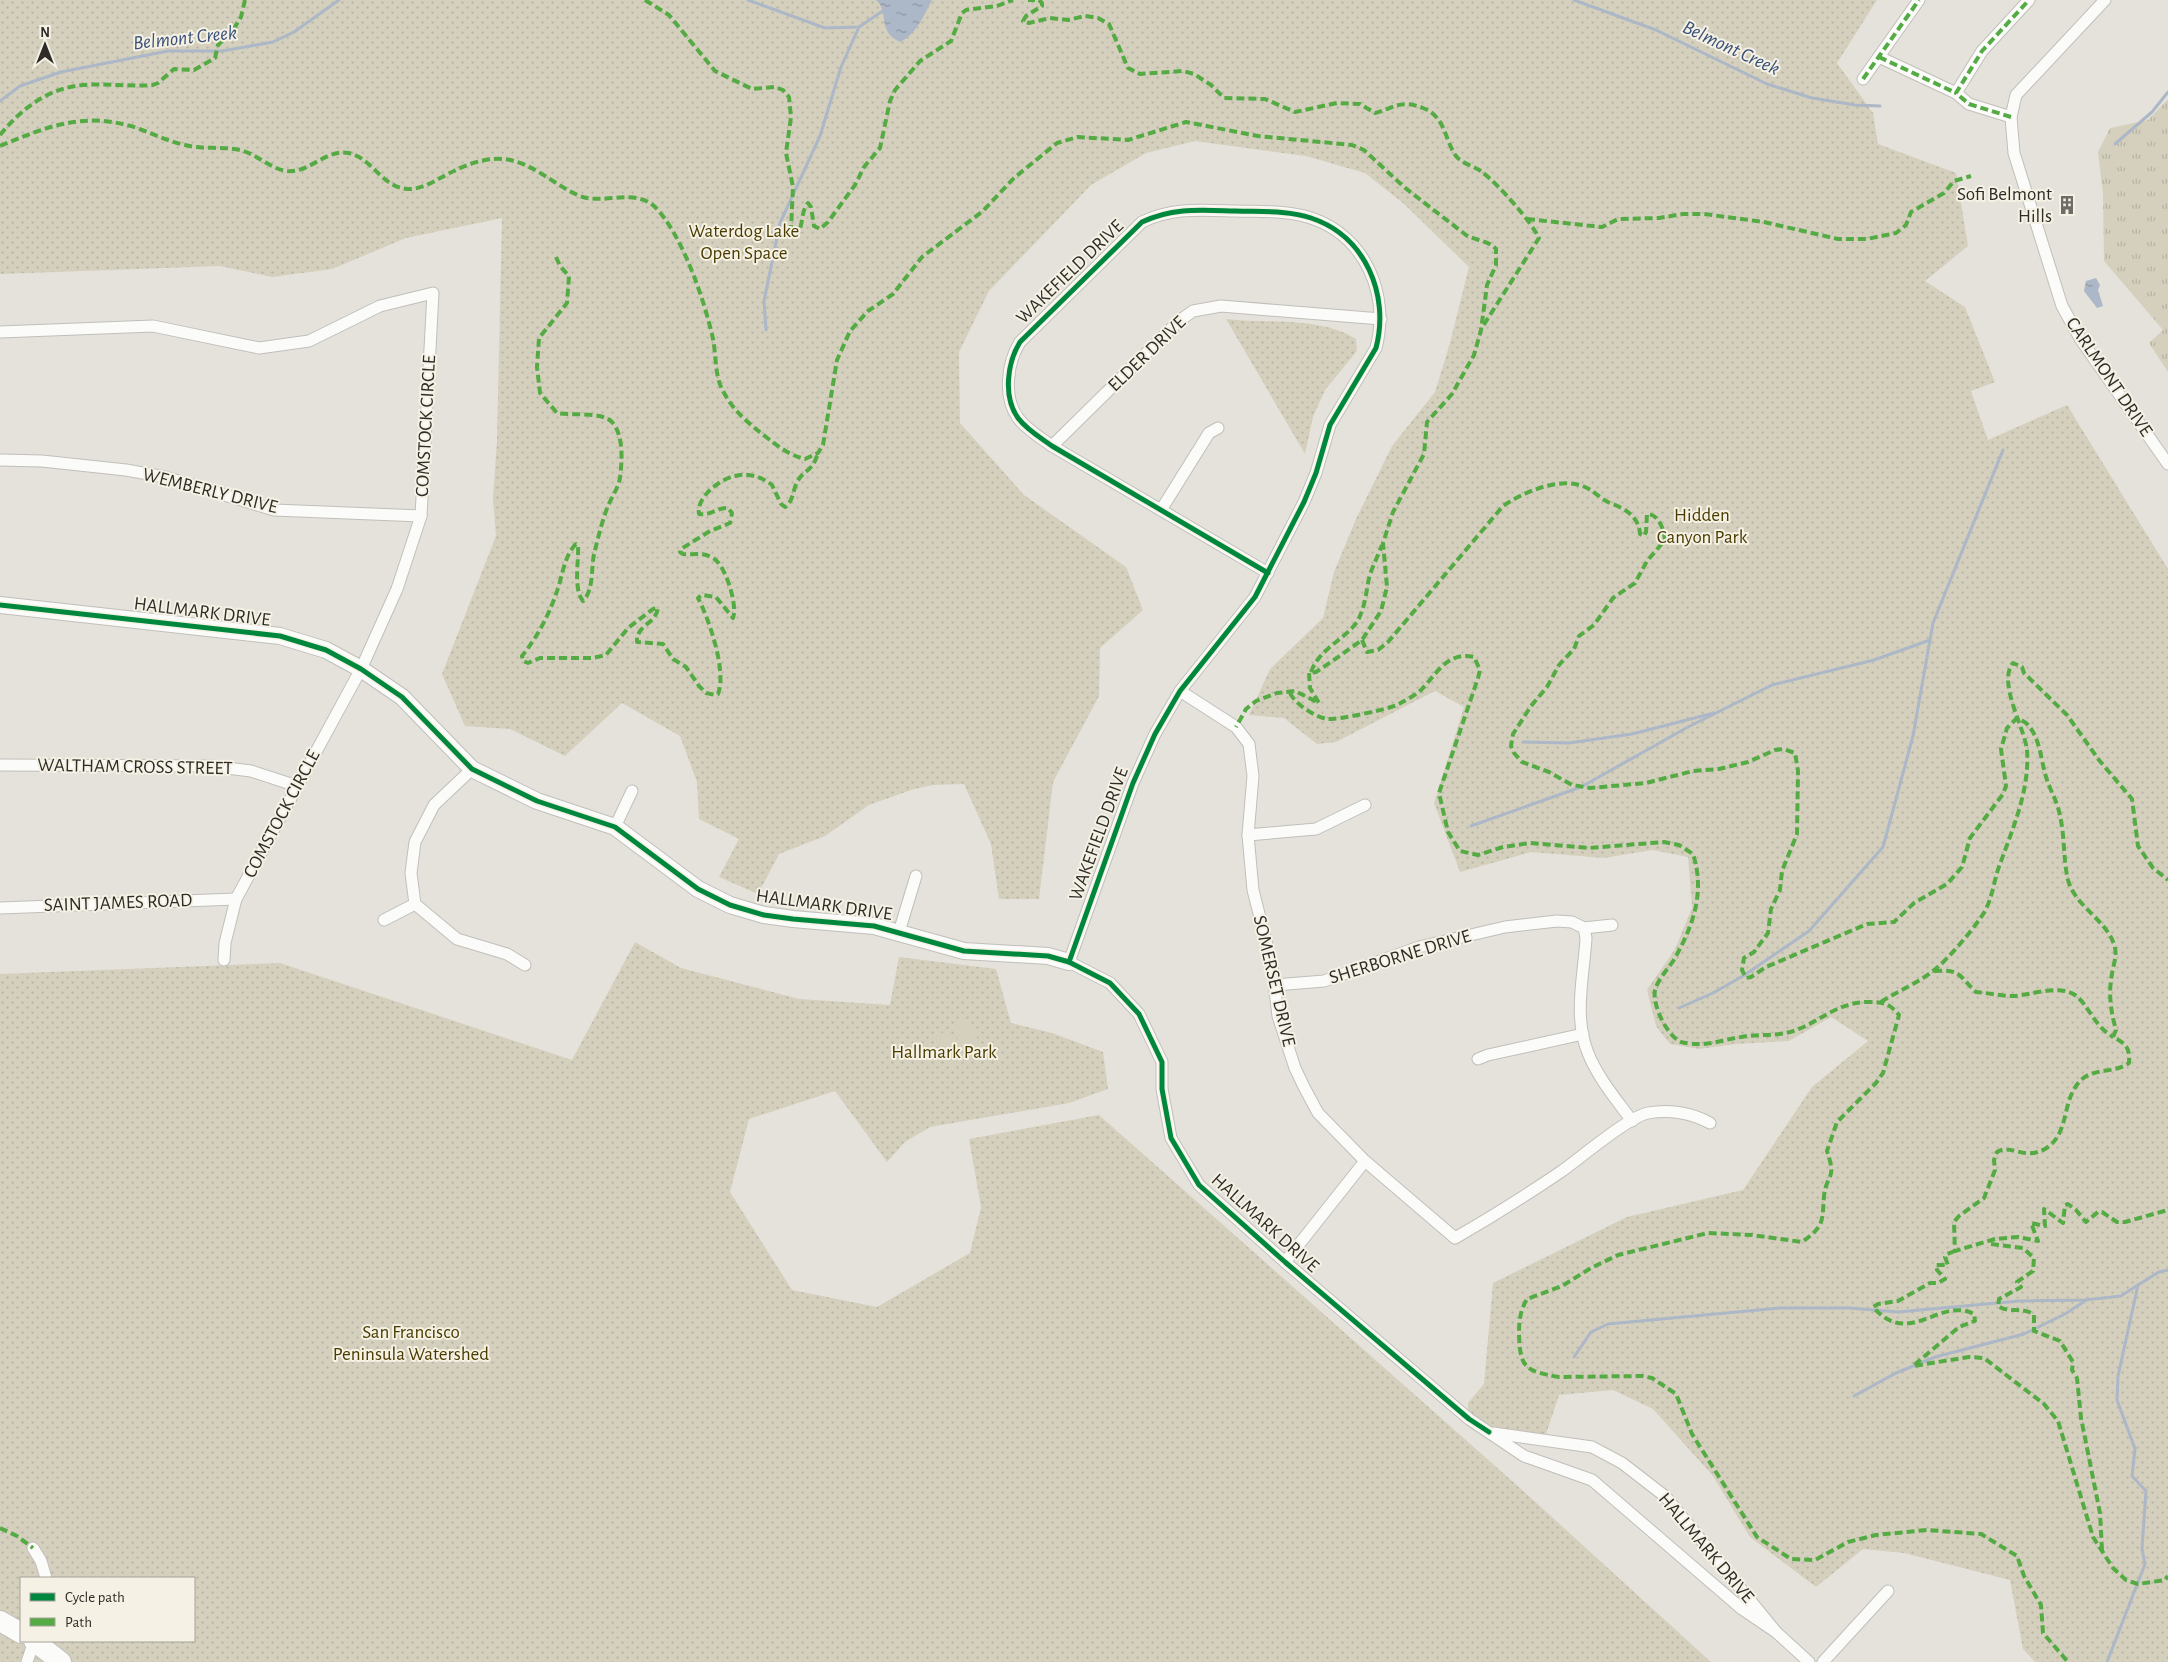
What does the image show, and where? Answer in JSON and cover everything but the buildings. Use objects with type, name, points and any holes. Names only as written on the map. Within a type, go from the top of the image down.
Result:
[{"type":"highway","points":[[0,1621],[20,1632]]},
{"type":"highway","points":[[35,1642],[61,1662]]},
{"type":"street","points":[[1862,79],[1919,0]]},
{"type":"street","points":[[1956,93],[1982,51],[2029,0]]},
{"type":"street","name":"CARLMONT DRIVE","points":[[2105,0],[2016,95],[2012,117],[2014,153],[2062,306],[2081,340],[2168,464]]},
{"type":"street","points":[[1879,57],[1956,93],[1969,104],[2012,117]]},
{"type":"street","name":"WAKEFIELD DRIVE","points":[[1069,962],[1133,783],[1155,734],[1180,691],[1255,597],[1268,573],[1316,473],[1330,424],[1376,348],[1381,319],[1378,292],[1367,265],[1347,238],[1328,225],[1310,217],[1289,213],[1188,209],[1157,215],[1142,222],[1027,333],[1015,350],[1009,373],[1012,404],[1018,418],[1036,435],[1052,446],[1268,573]]},
{"type":"street","name":"COMSTOCK CIRCLE","points":[[0,332],[153,326],[259,348],[309,341],[380,306],[433,293],[421,516],[397,589],[361,669],[236,899],[225,944],[224,960]]},
{"type":"street","name":"ELDER DRIVE","points":[[1052,446],[1179,321],[1193,311],[1221,306],[1381,319]]},
{"type":"street","points":[[1162,510],[1209,433],[1218,428]]},
{"type":"street","name":"WEMBERLY DRIVE","points":[[0,460],[51,461],[126,470],[165,477],[262,508],[274,510],[421,516]]},
{"type":"street","name":"HALLMARK DRIVE","points":[[0,605],[280,636],[326,650],[361,669],[402,697],[472,769],[537,801],[616,827],[698,889],[730,905],[764,915],[874,926],[964,951],[1048,956],[1069,962],[1110,983],[1139,1014],[1162,1062],[1162,1089],[1171,1138],[1198,1185],[1469,1420],[1524,1456],[1592,1480],[1742,1609],[1776,1632]]},
{"type":"street","name":"SOMERSET DRIVE","points":[[1180,691],[1236,727],[1249,744],[1253,776],[1248,835],[1253,890],[1275,985],[1278,1016],[1295,1068],[1318,1112],[1365,1160],[1455,1238],[1558,1174],[1632,1121]]},
{"type":"street","name":"WALTHAM CROSS STREET","points":[[0,764],[211,766],[251,771],[297,786]]},
{"type":"street","points":[[472,769],[434,805],[415,842],[411,873],[416,904],[457,939],[507,954],[525,965]]},
{"type":"street","points":[[616,827],[632,791]]},
{"type":"street","points":[[1248,835],[1316,829],[1365,805]]},
{"type":"street","points":[[898,932],[916,876]]},
{"type":"street","name":"SAINT JAMES ROAD","points":[[0,908],[236,899]]},
{"type":"street","points":[[384,920],[416,904]]},
{"type":"street","name":"SHERBORNE DRIVE","points":[[1275,985],[1324,981],[1419,947],[1505,927],[1557,921],[1572,922],[1584,928],[1612,925]]},
{"type":"street","points":[[1584,928],[1586,938],[1580,1009],[1587,1050],[1599,1076],[1632,1121],[1646,1113],[1665,1111],[1695,1115],[1710,1123]]},
{"type":"street","points":[[1478,1059],[1488,1055],[1583,1034]]},
{"type":"street","points":[[1285,1262],[1365,1160]]},
{"type":"street","name":"HALLMARK DRIVE","points":[[1489,1432],[1592,1447],[1622,1463],[1666,1497],[1776,1632],[1808,1662]]},
{"type":"street","points":[[33,1548],[41,1561],[46,1577]]},
{"type":"street","points":[[1823,1662],[1888,1591]]},
{"type":"street","points":[[27,1662],[34,1642]]},
{"type":"green space","points":[[0,0],[1877,0],[1837,63],[1873,113],[1878,144],[1956,173],[1968,246],[1925,281],[1965,307],[1995,382],[1971,391],[1988,440],[2067,405],[2168,569],[2168,1662],[2035,1662],[2023,1649],[2010,1580],[1904,1553],[1863,1549],[1816,1587],[1750,1537],[1713,1476],[1653,1409],[1613,1390],[1559,1395],[1544,1440],[1489,1432],[1469,1419],[1468,1403],[1484,1384],[1493,1283],[1627,1217],[1743,1190],[1812,1087],[1868,1041],[1831,1017],[1789,1041],[1736,1044],[1699,1049],[1670,1044],[1656,1026],[1647,990],[1675,949],[1692,908],[1688,857],[1652,850],[1604,858],[1531,852],[1460,872],[1434,803],[1464,707],[1435,691],[1336,742],[1317,744],[1284,718],[1249,715],[1270,669],[1323,618],[1334,572],[1356,519],[1392,446],[1435,392],[1450,343],[1469,267],[1403,203],[1365,173],[1306,156],[1195,141],[1146,153],[1091,185],[989,291],[959,352],[960,423],[1024,495],[1126,567],[1143,610],[1100,648],[1099,696],[1053,782],[1039,899],[999,899],[991,844],[964,784],[933,785],[914,789],[869,805],[825,836],[779,854],[758,894],[719,877],[739,839],[699,819],[697,782],[680,736],[622,703],[565,756],[510,729],[465,726],[442,674],[496,536],[493,499],[497,440],[502,218],[406,238],[332,269],[272,277],[220,266],[0,274]]},
{"type":"green space","points":[[2168,99],[2168,372],[2149,343],[2163,330],[2104,261],[2103,194],[2098,152],[2110,128],[2148,120]]},
{"type":"green space","points":[[1226,319],[1310,324],[1342,332],[1356,339],[1357,351],[1325,390],[1313,417],[1305,454]]},
{"type":"green space","name":"San Francisco Peninsula Watershed","points":[[635,942],[681,968],[799,999],[890,1005],[899,957],[996,969],[1011,1023],[1052,1033],[1103,1052],[1108,1089],[1069,1103],[930,1127],[905,1142],[887,1162],[835,1091],[749,1119],[730,1192],[792,1290],[877,1307],[970,1253],[981,1207],[969,1139],[1099,1115],[1520,1488],[1711,1662],[0,1662],[0,974],[280,963],[572,1060]]},
{"type":"green space","points":[[964,1018],[984,1048],[970,1057],[950,1027]]},
{"type":"green space","name":"Hallmark Park","points":[[947,1030],[967,1059],[953,1068],[933,1039]]},
{"type":"water","points":[[876,0],[932,0],[915,30],[900,42],[888,32],[882,10]]},
{"type":"water","points":[[2096,278],[2100,285],[2098,290],[2103,306],[2097,308],[2084,291],[2086,281]]},
{"type":"waterway","name":"Belmont Creek","points":[[0,101],[20,86],[61,72],[168,51],[222,51],[273,42],[294,32],[339,0]]},
{"type":"waterway","name":"Belmont Creek","points":[[748,0],[825,28],[859,27],[884,10]]},
{"type":"waterway","name":"Belmont Creek","points":[[1574,0],[1656,30],[1767,84],[1812,98],[1855,105],[1880,106]]},
{"type":"waterway","points":[[766,330],[764,301],[780,223],[820,136],[841,67],[859,27]]},
{"type":"waterway","name":"Belmont Creek","points":[[2115,144],[2152,112],[2168,92]]},
{"type":"waterway","points":[[1679,1008],[1713,993],[1743,976],[1809,931],[1883,847],[1913,736],[1933,623],[2003,450]]},
{"type":"waterway","points":[[1471,826],[1581,787],[1688,727],[1772,685],[1874,660],[1930,640]]},
{"type":"waterway","points":[[1523,742],[1569,743],[1632,734],[1714,713]]},
{"type":"waterway","points":[[2107,1662],[2145,1564],[2142,1549],[2146,1491],[2132,1476],[2135,1449],[2117,1400],[2118,1376],[2138,1285],[2159,1272],[2168,1270]]},
{"type":"waterway","points":[[1574,1357],[1591,1332],[1608,1324],[1780,1308],[1849,1308],[1898,1312],[2019,1301],[2085,1300],[2121,1296],[2138,1285]]},
{"type":"waterway","points":[[1854,1396],[1896,1373],[1935,1357],[2024,1334],[2065,1314],[2085,1301]]},
{"type":"marked path","points":[[0,135],[36,101],[58,90],[100,84],[153,85],[174,69],[194,70],[215,58],[218,45],[233,30],[241,17],[245,0]]},
{"type":"marked path","points":[[645,0],[669,15],[715,71],[752,89],[775,87],[783,90],[789,97],[791,117],[786,153],[793,187],[791,229],[794,237],[800,230],[805,207],[808,203],[811,207],[814,226],[820,229],[828,222],[855,185],[864,167],[880,148],[890,101],[895,90],[920,61],[951,41],[962,13],[966,10],[997,6],[1013,0]]},
{"type":"marked path","points":[[1028,0],[1035,0]]},
{"type":"marked path","points":[[1039,0],[1042,6],[1026,16],[1023,21],[1029,23],[1050,18],[1068,20],[1085,16],[1098,18],[1109,24],[1128,68],[1140,74],[1183,71],[1194,74],[1211,85],[1224,98],[1265,99],[1295,112],[1337,103],[1360,104],[1375,113],[1403,104],[1415,105],[1431,112],[1444,129],[1456,156],[1488,177],[1513,203],[1539,238],[1483,326]]},
{"type":"marked path","points":[[1863,79],[1919,0]]},
{"type":"marked path","points":[[2011,117],[1969,104],[1956,93],[1982,51],[2029,0]]},
{"type":"marked path","points":[[1879,57],[1956,93]]},
{"type":"marked path","points":[[0,146],[51,127],[83,121],[100,121],[137,128],[173,142],[192,146],[240,150],[286,171],[302,169],[332,155],[348,153],[364,160],[390,183],[407,189],[426,185],[473,163],[505,159],[528,166],[580,196],[599,199],[628,197],[646,201],[654,206],[674,233],[691,269],[709,324],[718,378],[726,397],[741,416],[766,437],[789,453],[805,459],[818,453],[823,445],[837,360],[850,331],[868,311],[893,294],[922,257],[983,211],[1014,178],[1057,143],[1078,137],[1128,140],[1186,122],[1258,136],[1352,145],[1364,150],[1404,187],[1466,235],[1493,246],[1496,249],[1496,265],[1487,285],[1481,330],[1474,355],[1452,394],[1427,422],[1424,454],[1393,512],[1383,543],[1387,587],[1381,611],[1362,640],[1316,672],[1309,673],[1310,688],[1319,703],[1295,691],[1277,693],[1256,701],[1246,709],[1236,727]]},
{"type":"marked path","points":[[1527,219],[1602,227],[1618,219],[1704,214],[1764,222],[1838,239],[1867,239],[1896,233],[1906,225],[1911,212],[1944,193],[1954,181],[1971,176]]},
{"type":"marked path","points":[[556,257],[560,266],[569,276],[567,303],[539,338],[537,367],[540,393],[557,413],[601,416],[612,422],[619,434],[622,457],[621,472],[618,486],[608,506],[600,530],[594,554],[591,585],[587,596],[583,601],[578,589],[578,546],[576,544],[566,561],[546,619],[522,656],[523,661],[528,663],[540,658],[593,658],[606,655],[628,628],[653,609],[658,608],[654,618],[640,632],[637,642],[663,644],[673,659],[686,667],[706,693],[718,694],[720,684],[719,659],[712,632],[698,598],[702,595],[716,597],[733,618],[734,604],[732,595],[726,576],[718,562],[706,555],[683,554],[680,552],[681,549],[710,531],[730,523],[732,513],[728,508],[707,514],[699,514],[701,501],[716,485],[740,475],[754,476],[772,485],[781,504],[785,507],[791,499],[797,482],[811,468],[818,453]]},
{"type":"marked path","points":[[1362,640],[1367,652],[1378,650],[1388,642],[1503,506],[1521,495],[1555,484],[1577,484],[1630,514],[1637,522],[1640,534],[1644,536],[1647,514],[1655,517],[1662,527],[1665,540],[1647,561],[1635,583],[1613,598],[1594,625],[1579,636],[1574,649],[1559,665],[1547,687],[1531,706],[1513,734],[1511,746],[1522,762],[1549,772],[1572,785],[1590,788],[1646,783],[1693,771],[1719,769],[1748,762],[1775,750],[1783,749],[1795,753],[1798,771],[1797,834],[1782,871],[1780,890],[1771,909],[1768,933],[1754,952],[1744,958],[1742,970],[1746,978],[1751,977],[1766,967],[1867,924],[1894,922],[1914,903],[1947,884],[1962,867],[1970,838],[2003,794],[2006,786],[2001,749],[2007,728],[2017,718],[2025,722],[2036,738],[2047,780],[2059,811],[2063,832],[2066,872],[2072,890],[2112,938],[2115,958],[2110,996],[2116,1030],[2113,1037],[2128,1050],[2129,1063],[2117,1068],[2090,1074],[2079,1082],[2073,1090],[2058,1135],[2053,1143],[2045,1149],[2030,1153],[2007,1149],[1997,1152],[1994,1160],[1995,1170],[1984,1198],[1959,1216],[1954,1222],[1955,1251],[1995,1239],[2018,1237],[2038,1241],[2031,1223],[2045,1226],[2044,1209],[2063,1223],[2065,1205],[2068,1204],[2086,1222],[2098,1212],[2102,1212],[2117,1222],[2125,1222],[2168,1210]]},
{"type":"marked path","points":[[1311,672],[1325,651],[1345,635],[1360,617],[1370,574],[1382,545]]},
{"type":"marked path","points":[[1290,693],[1301,706],[1322,718],[1333,719],[1352,716],[1386,709],[1399,704],[1420,691],[1438,670],[1450,660],[1457,657],[1474,657],[1480,670],[1478,678],[1439,793],[1448,832],[1460,851],[1478,855],[1503,847],[1530,843],[1589,848],[1664,842],[1679,845],[1693,854],[1698,881],[1696,907],[1688,933],[1655,990],[1658,1011],[1666,1027],[1681,1042],[1707,1044],[1747,1036],[1786,1033],[1797,1030],[1846,1005],[1858,1003],[1883,1003],[1893,1008],[1899,1015],[1883,1073],[1876,1083],[1837,1122],[1827,1151],[1831,1172],[1825,1188],[1821,1222],[1815,1232],[1802,1242],[1752,1235],[1708,1233],[1618,1255],[1591,1268],[1562,1286],[1527,1299],[1520,1320],[1521,1354],[1527,1366],[1539,1373],[1559,1377],[1642,1376],[1652,1378],[1676,1394],[1692,1434],[1757,1537],[1791,1559],[1815,1560],[1848,1542],[1876,1535],[1927,1530],[1981,1534],[2017,1556],[2024,1576],[2041,1605],[2043,1633],[2068,1662]]},
{"type":"marked path","points":[[1881,1002],[1921,979],[1939,966],[1969,934],[1988,905],[2020,808],[2026,779],[2027,750],[2013,706],[2008,682],[2009,671],[2013,663],[2022,667],[2024,673],[2067,715],[2099,760],[2132,799],[2138,846],[2153,868],[2168,880]]},
{"type":"marked path","points":[[1934,971],[1954,972],[1962,977],[1976,992],[2004,996],[2053,990],[2068,992],[2080,999],[2100,1027],[2113,1037]]},
{"type":"marked path","points":[[1991,1244],[2023,1248],[2034,1258],[2033,1271],[2017,1282],[2021,1287],[1999,1299],[1998,1306],[2007,1310],[2030,1312],[2034,1315],[2034,1331],[2060,1341],[2073,1362],[2072,1370],[2077,1378],[2081,1418],[2100,1513],[2102,1550]]},
{"type":"marked path","points":[[1955,1251],[1947,1254],[1945,1257],[1948,1265],[1936,1265],[1937,1270],[1945,1279],[1938,1283],[1930,1283],[1898,1301],[1878,1304],[1873,1307],[1887,1319],[1899,1323],[1912,1323],[1949,1311],[1961,1310],[1974,1314],[1975,1321],[1959,1327],[1913,1366],[1969,1357],[1984,1358],[2044,1404],[2058,1421],[2093,1537],[2113,1568],[2126,1580],[2138,1584],[2165,1580],[2168,1576]]},
{"type":"marked path","points":[[0,1528],[17,1536],[33,1548]]},
{"type":"cycle path","points":[[1069,962],[1133,783],[1155,734],[1180,691],[1255,597],[1304,502],[1316,473],[1330,425],[1376,348],[1379,328],[1379,307],[1376,288],[1369,270],[1359,253],[1346,238],[1330,227],[1302,215],[1273,212],[1188,210],[1154,217],[1142,222],[1020,342],[1012,360],[1008,380],[1013,410],[1018,418],[1034,434],[1052,446],[1268,573]]},
{"type":"cycle path","points":[[0,605],[280,636],[326,650],[361,669],[402,697],[472,769],[537,801],[615,827],[698,889],[730,905],[764,915],[874,926],[964,951],[1048,956],[1069,962],[1110,983],[1139,1014],[1162,1062],[1162,1089],[1171,1138],[1199,1185],[1285,1262],[1469,1419],[1489,1432]]},
{"type":"place","name":"Sofi Belmont Hills","points":[[2067,205]]},
{"type":"park label","name":"Waterdog Lake Open Space","points":[[744,242]]},
{"type":"park label","name":"Hidden Canyon Park","points":[[1702,526]]}]
